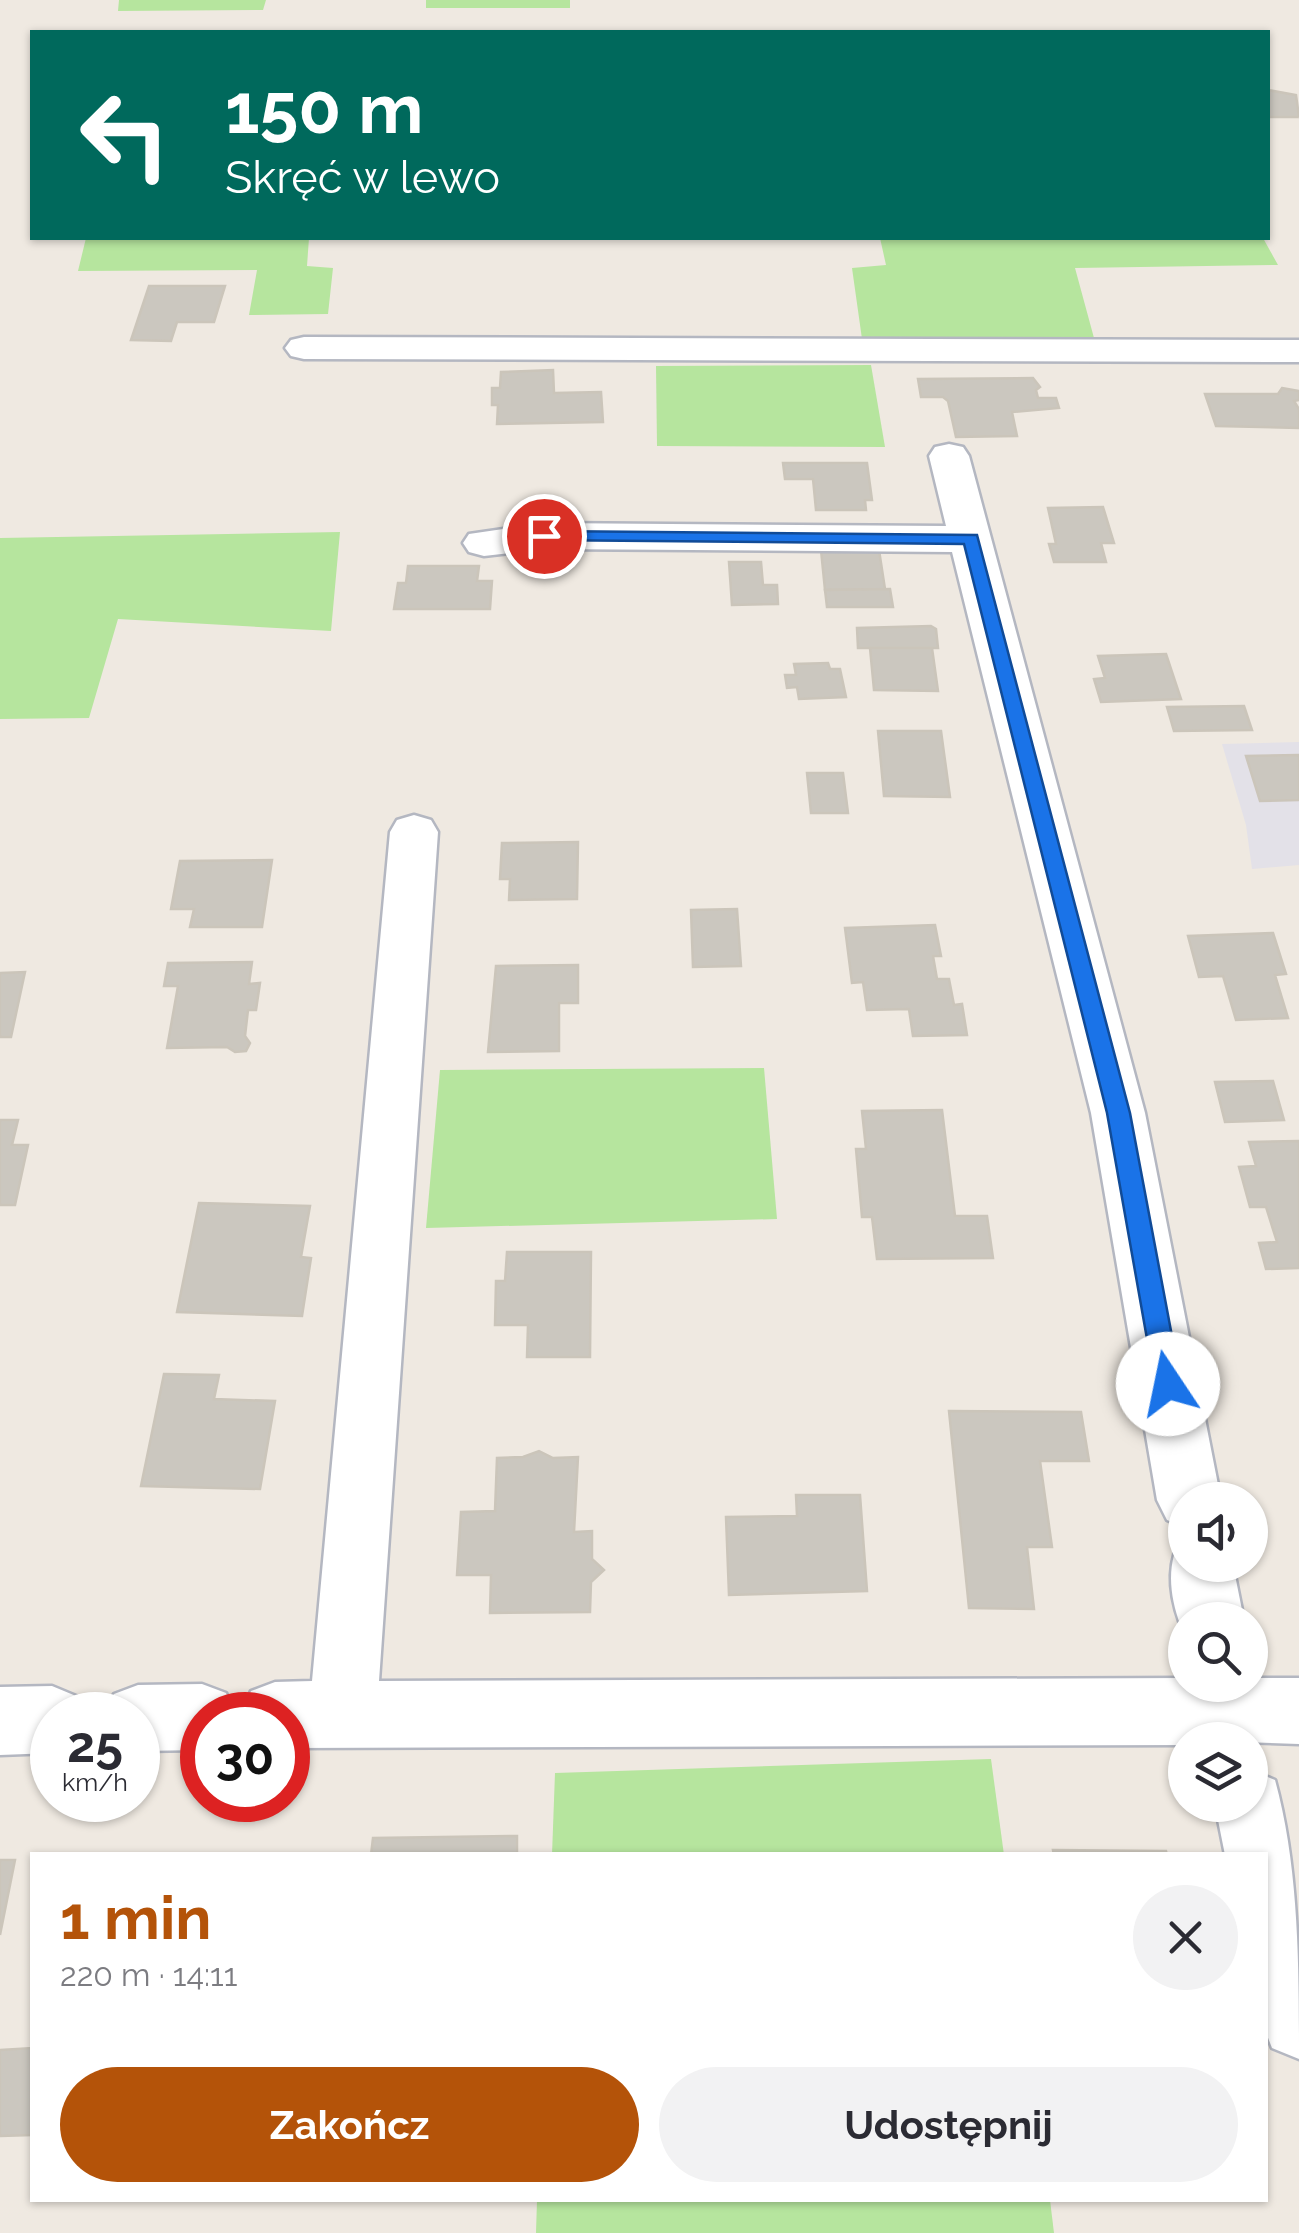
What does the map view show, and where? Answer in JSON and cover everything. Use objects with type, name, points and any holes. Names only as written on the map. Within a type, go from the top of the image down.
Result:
[{"type":"street","points":[[304,348],[1299,351]]},
{"type":"street","points":[[949,456],[1118,1113],[1186,1482]]},
{"type":"street","points":[[484,543],[544,536],[971,539]]},
{"type":"street","points":[[343,1714],[414,832]]},
{"type":"street","points":[[310,1714],[1299,1711]]},
{"type":"street","points":[[0,1721],[30,1720]]},
{"type":"street","points":[[1254,1822],[1260,1852]]},
{"type":"street","points":[[1268,1885],[1299,2020]]},
{"type":"shaded area","points":[[1299,742],[1299,865],[1252,869],[1246,825],[1222,744]]},
{"type":"green space","points":[[119,0],[266,0],[263,10],[118,11]]},
{"type":"green space","points":[[426,0],[570,0],[570,8],[426,8]]},
{"type":"green space","points":[[86,240],[309,240],[307,266],[333,268],[328,314],[249,315],[257,270],[78,271]]},
{"type":"green space","points":[[880,240],[1264,240],[1278,265],[1075,268],[1094,338],[862,339],[852,268],[886,265]]},
{"type":"green space","points":[[871,365],[885,447],[657,446],[656,366]]},
{"type":"green space","points":[[340,532],[331,631],[118,619],[89,718],[0,719],[0,538]]},
{"type":"green space","points":[[764,1068],[777,1219],[426,1228],[440,1070]]},
{"type":"green space","points":[[991,1759],[1004,1852],[552,1852],[555,1773]]},
{"type":"green space","points":[[537,2202],[1050,2202],[1054,2233],[536,2233]]},
{"type":"building","points":[[1270,90],[1296,95],[1299,117],[1270,117]]},
{"type":"building","points":[[149,286],[225,286],[214,322],[177,322],[171,341],[131,340]]},
{"type":"building","points":[[553,370],[554,393],[601,392],[603,422],[497,424],[498,405],[492,405],[492,388],[500,388],[501,372]]},
{"type":"building","points":[[1033,378],[1040,387],[1036,390],[1038,398],[1056,398],[1059,408],[1012,412],[1017,436],[956,437],[948,401],[943,397],[921,397],[918,379]]},
{"type":"building","points":[[1282,388],[1299,391],[1299,400],[1294,401],[1299,409],[1299,428],[1216,426],[1205,394],[1278,394]]},
{"type":"building","points":[[783,463],[867,463],[872,500],[865,500],[866,510],[816,510],[813,479],[785,479]]},
{"type":"building","points":[[1103,507],[1114,543],[1101,543],[1106,562],[1054,562],[1049,544],[1056,544],[1048,508]]},
{"type":"building","points":[[821,550],[879,550],[885,589],[825,590]]},
{"type":"building","points":[[729,562],[761,562],[763,585],[777,585],[778,604],[732,605]]},
{"type":"building","points":[[408,566],[479,566],[477,581],[492,581],[490,609],[394,609],[398,583],[406,583]]},
{"type":"building","points":[[890,589],[893,607],[827,607],[825,590]]},
{"type":"building","points":[[857,628],[936,629],[938,648],[858,648]]},
{"type":"building","points":[[870,648],[932,648],[938,691],[874,690]]},
{"type":"building","points":[[1166,654],[1181,699],[1101,702],[1094,679],[1105,678],[1098,656]]},
{"type":"building","points":[[828,663],[830,669],[840,669],[846,697],[799,699],[797,687],[787,688],[785,675],[796,675],[794,664]]},
{"type":"building","points":[[1244,706],[1252,730],[1174,731],[1167,707]]},
{"type":"building","points":[[878,731],[941,731],[950,797],[884,796]]},
{"type":"building","points":[[1299,755],[1299,800],[1260,801],[1246,756]]},
{"type":"building","points":[[807,773],[843,773],[848,813],[811,813]]},
{"type":"building","points":[[578,842],[577,899],[509,900],[510,879],[500,879],[502,843]]},
{"type":"building","points":[[272,860],[262,927],[190,927],[194,909],[171,909],[180,861]]},
{"type":"building","points":[[737,909],[741,966],[693,967],[691,910]]},
{"type":"building","points":[[935,925],[941,956],[933,956],[937,979],[949,979],[954,1005],[962,1004],[967,1035],[913,1036],[909,1009],[867,1010],[863,982],[852,983],[845,928]]},
{"type":"building","points":[[1273,933],[1286,974],[1275,975],[1288,1018],[1236,1020],[1223,976],[1199,977],[1188,936]]},
{"type":"building","points":[[252,962],[249,984],[260,983],[256,1010],[248,1010],[245,1036],[250,1043],[246,1051],[235,1052],[227,1047],[167,1048],[178,986],[164,986],[168,963]]},
{"type":"building","points":[[578,965],[578,1003],[559,1003],[559,1051],[488,1052],[496,966]]},
{"type":"building","points":[[25,972],[11,1037],[0,1037],[0,973]]},
{"type":"building","points":[[1273,1081],[1284,1120],[1225,1122],[1215,1082]]},
{"type":"building","points":[[942,1110],[955,1216],[987,1216],[993,1258],[877,1259],[872,1217],[862,1217],[856,1149],[866,1149],[862,1111]]},
{"type":"building","points":[[0,1120],[18,1120],[12,1145],[28,1145],[15,1205],[0,1205]]},
{"type":"building","points":[[1299,1141],[1299,1268],[1266,1269],[1259,1243],[1277,1242],[1266,1207],[1250,1207],[1239,1167],[1256,1166],[1249,1142]]},
{"type":"building","points":[[199,1203],[310,1206],[301,1257],[311,1258],[302,1316],[177,1312]]},
{"type":"building","points":[[507,1252],[591,1252],[590,1357],[527,1357],[528,1325],[495,1325],[496,1281],[505,1281]]},
{"type":"building","points":[[164,1374],[219,1375],[214,1399],[275,1401],[260,1489],[141,1486]]},
{"type":"building","points":[[949,1411],[1081,1412],[1089,1461],[1040,1461],[1052,1547],[1027,1547],[1034,1609],[969,1608]]},
{"type":"building","points":[[539,1451],[553,1458],[578,1457],[574,1532],[592,1531],[592,1559],[604,1570],[591,1582],[590,1612],[490,1613],[491,1575],[457,1575],[461,1512],[495,1511],[497,1458],[523,1457]]},
{"type":"building","points":[[796,1495],[860,1495],[867,1591],[729,1595],[726,1517],[797,1516]]},
{"type":"building","points":[[517,1836],[517,1852],[371,1852],[373,1838]]},
{"type":"building","points":[[1053,1850],[1166,1852],[1053,1852]]},
{"type":"building","points":[[0,1860],[15,1860],[0,1935]]},
{"type":"building","points":[[30,2048],[30,2135],[0,2136],[0,2050]]},
{"type":"route","points":[[544,536],[971,539],[1118,1113],[1168,1384]]}]
